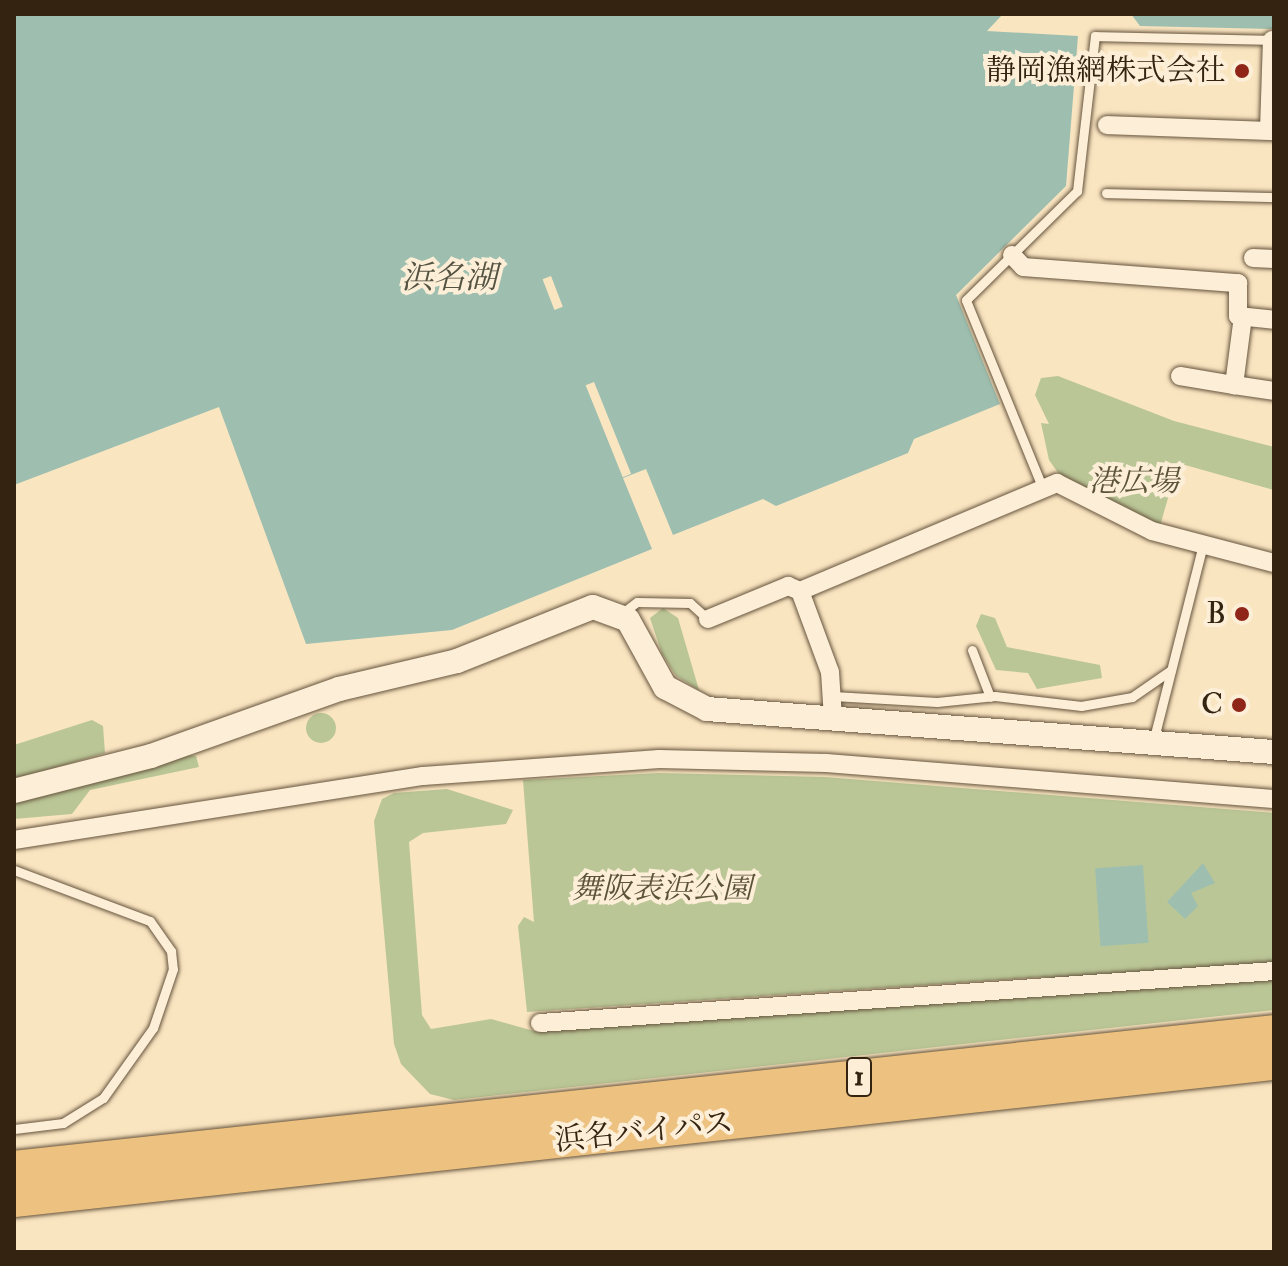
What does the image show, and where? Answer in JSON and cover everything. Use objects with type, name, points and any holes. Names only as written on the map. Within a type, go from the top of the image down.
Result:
[{"type":"highway","name":"浜名バイパス","points":[[14,1200],[445,1138],[1274,1032]]},
{"type":"highway","name":"浜名バイパス","points":[[14,1168],[445,1138],[1274,1063]]},
{"type":"street","points":[[1107,125],[1271,131],[1273,40]]},
{"type":"street","points":[[1012,255],[1023,267],[1238,283],[1243,316],[1234,385]]},
{"type":"street","points":[[1253,258],[1274,259]]},
{"type":"street","points":[[1243,316],[1274,320]]},
{"type":"street","points":[[1180,376],[1274,391]]},
{"type":"street","points":[[708,619],[788,586],[800,591],[1057,483],[1202,549],[1274,563]]},
{"type":"street","points":[[800,591],[833,707]]},
{"type":"street","points":[[14,791],[151,756],[339,689],[457,661],[593,607],[621,614],[654,674],[692,705],[833,707],[1274,752]]},
{"type":"street","points":[[14,840],[423,776],[659,759],[826,763],[1274,799]]},
{"type":"street","points":[[540,1023],[1274,971]]},
{"type":"lane","points":[[1043,489],[966,300],[1077,191],[1095,36],[1273,40]]},
{"type":"lane","points":[[1106,193],[1274,197]]},
{"type":"lane","points":[[1153,742],[1202,549]]},
{"type":"lane","points":[[621,614],[637,602],[690,603],[708,619]]},
{"type":"lane","points":[[972,650],[990,697]]},
{"type":"lane","points":[[833,707],[990,697],[1099,705],[1132,697],[1171,670]]},
{"type":"lane","points":[[14,870],[150,921],[167,943],[173,969],[153,1028],[103,1098],[63,1123],[14,1129]]},
{"type":"green space","name":"港広場","points":[[1058,376],[1174,421],[1274,447],[1274,490],[1178,463],[1160,526],[1061,477],[1049,460],[1041,423],[1049,424],[1035,395],[1041,378]]},
{"type":"green space","points":[[663,608],[678,618],[699,690],[676,676],[662,654],[650,618]]},
{"type":"green space","points":[[981,614],[995,618],[1007,647],[1100,665],[1102,678],[1037,689],[1028,673],[996,670],[976,626]]},
{"type":"green space","points":[[321,713],[332,717],[336,728],[332,739],[321,743],[310,739],[306,728],[310,717]]},
{"type":"green space","points":[[92,720],[103,726],[105,753],[14,780],[14,745]]},
{"type":"green space","points":[[188,755],[196,756],[199,767],[90,790],[72,814],[14,819],[14,802]]},
{"type":"green space","name":"舞阪表浜公園","points":[[659,773],[825,777],[1274,813],[1274,962],[1073,981],[1043,977],[527,1012],[518,926],[524,917],[534,922],[523,780]]},
{"type":"green space","points":[[447,789],[513,810],[506,824],[423,833],[409,842],[422,1015],[431,1029],[491,1019],[534,1031],[1274,979],[1274,1010],[454,1100],[430,1094],[401,1064],[394,1044],[374,821],[382,799],[394,793]]},
{"type":"water","name":"浜名湖","points":[[14,14],[1003,14],[987,31],[1078,36],[1066,186],[956,295],[1000,404],[914,439],[908,453],[776,506],[763,499],[673,535],[646,469],[623,478],[652,549],[452,630],[306,644],[219,407],[14,485]]},
{"type":"water","points":[[1131,14],[1274,14],[1274,29],[1140,26]]},
{"type":"water","points":[[1203,863],[1215,883],[1191,893],[1198,906],[1185,919],[1167,902]]},
{"type":"water","points":[[1143,865],[1148,943],[1101,946],[1095,868]]},
{"type":"pier","points":[[551,276],[563,307],[554,310],[543,279]]},
{"type":"pier","points":[[594,382],[631,474],[623,477],[586,385]]},
{"type":"place","name":"静岡漁網株式会社","points":[[1242,71]]},
{"type":"place","name":"B","points":[[1242,614]]},
{"type":"place","name":"C","points":[[1239,705]]}]
